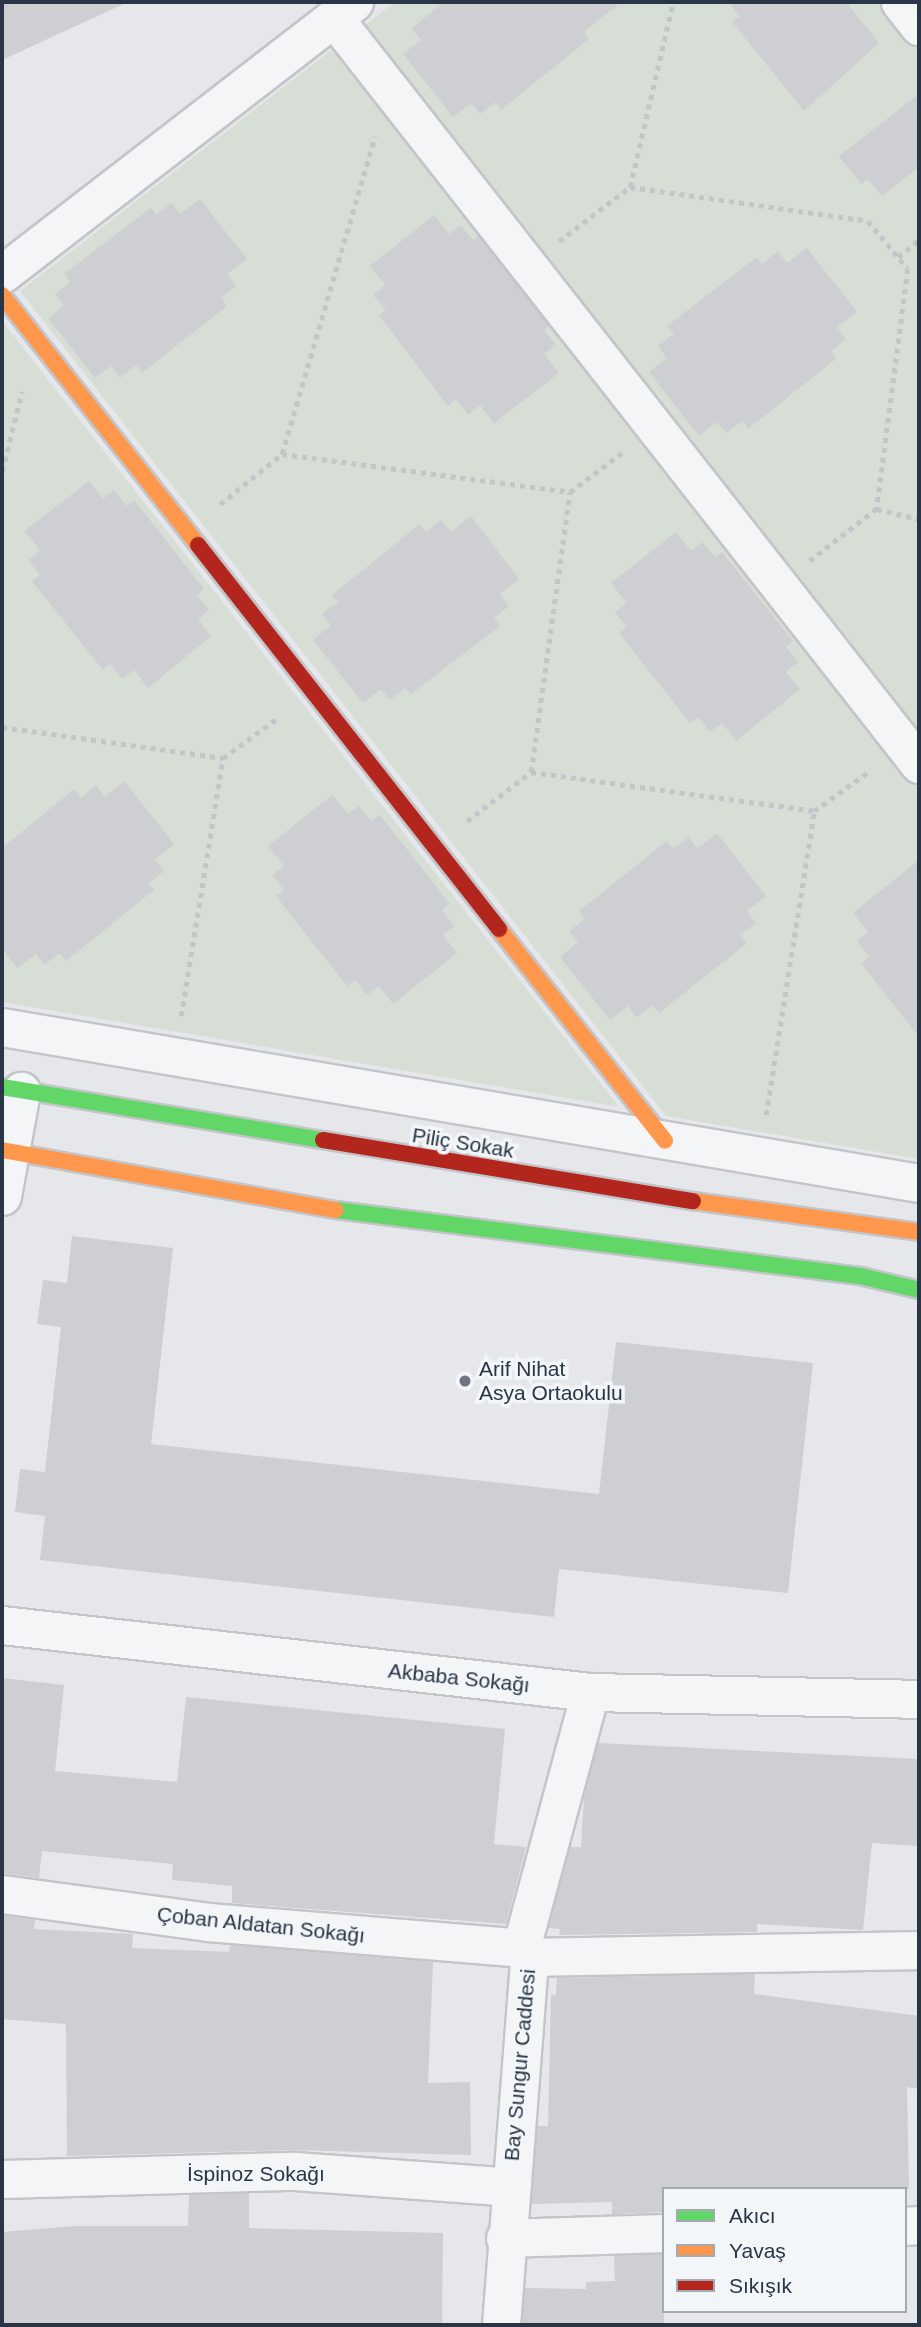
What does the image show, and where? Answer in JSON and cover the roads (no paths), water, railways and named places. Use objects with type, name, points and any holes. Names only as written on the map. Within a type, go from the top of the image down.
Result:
[{"type":"street","points":[[900,2],[919,26]]},
{"type":"street","points":[[2,274],[344,10],[389,89],[912,755]]},
{"type":"street","points":[[2,295],[665,1141]]},
{"type":"street","points":[[2,1027],[919,1184]]},
{"type":"street","points":[[2,1196],[11,1089]]},
{"type":"street","name":"Piliç Sokak","points":[[11,1089],[664,1197],[919,1232]]},
{"type":"street","points":[[6,1151],[358,1214],[860,1276],[919,1290]]},
{"type":"street","name":"Akbaba Sokağı","points":[[2,1625],[590,1692],[919,1699]]},
{"type":"street","name":"Bay Sungur Caddesi","points":[[501,2325],[525,1953],[590,1692]]},
{"type":"street","name":"Çoban Aldatan Sokağı","points":[[2,1894],[208,1922],[525,1953],[919,1950]]},
{"type":"street","name":"İspinoz Sokağı","points":[[2,2179],[295,2171],[511,2187]]},
{"type":"street","points":[[505,2238],[662,2233]]},
{"type":"place","name":"Arif Nihat Asya Ortaokulu","points":[[465,1381]]}]
